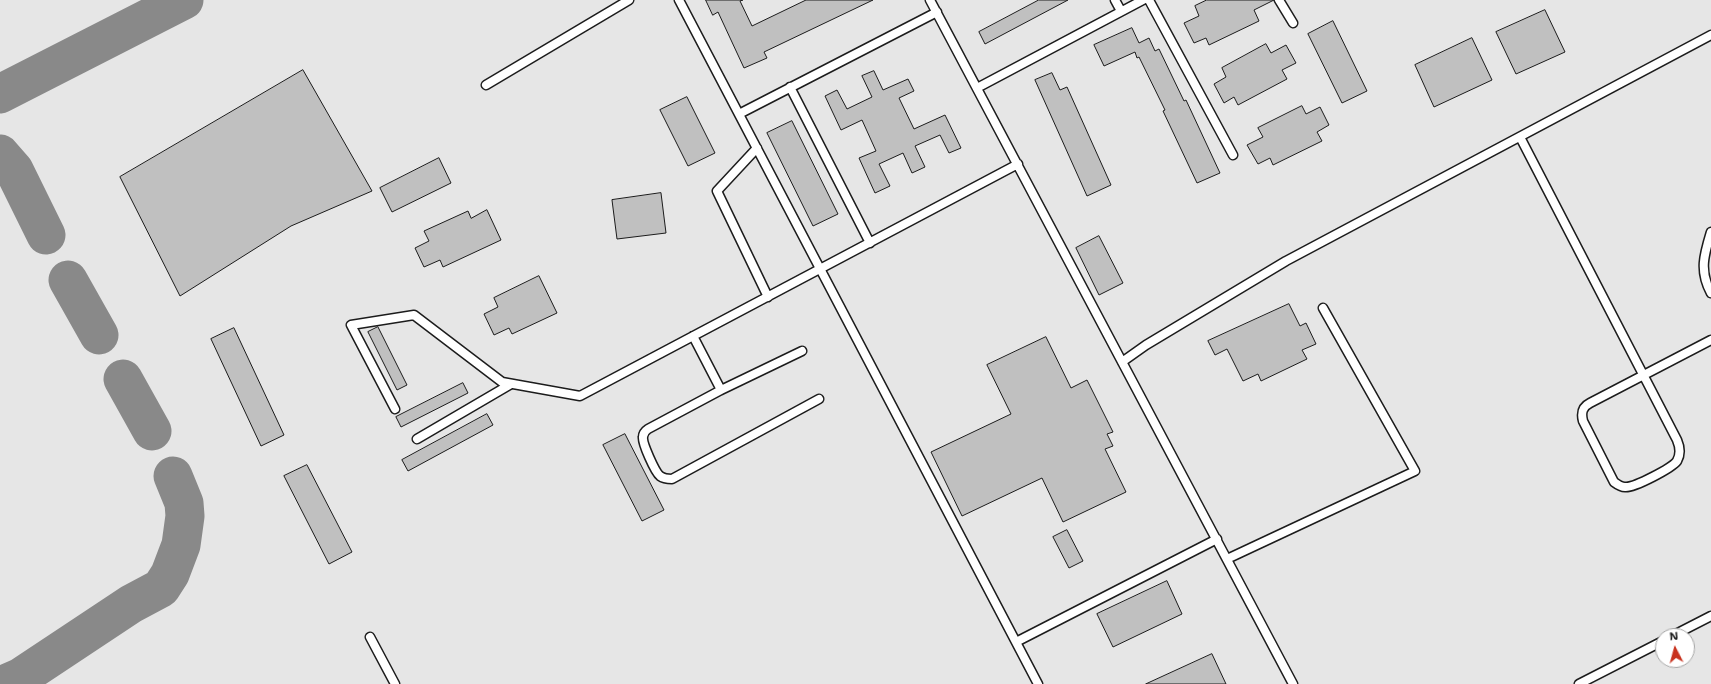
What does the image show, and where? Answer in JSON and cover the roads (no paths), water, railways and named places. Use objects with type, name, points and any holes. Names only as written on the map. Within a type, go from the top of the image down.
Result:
[{"type":"lane","points":[[486,85],[629,0]]},
{"type":"lane","points":[[679,0],[1038,684]]},
{"type":"lane","points":[[930,0],[1293,684]]},
{"type":"lane","points":[[1115,0],[1121,11]]},
{"type":"lane","points":[[977,88],[1143,0]]},
{"type":"lane","points":[[1149,0],[1233,155]]},
{"type":"lane","points":[[1279,0],[1293,23]]},
{"type":"lane","points":[[739,114],[937,12]]},
{"type":"lane","points":[[1122,362],[1146,345],[1286,261],[1711,35]]},
{"type":"lane","points":[[790,87],[870,243]]},
{"type":"lane","points":[[1520,137],[1644,375],[1680,446],[1680,456],[1674,464],[1636,485],[1625,488],[1614,482],[1583,421],[1582,412],[1586,405],[1644,375],[1711,340]]},
{"type":"lane","points":[[757,148],[717,191],[768,297]]},
{"type":"lane","points":[[395,409],[351,325],[414,315],[502,382],[580,396],[1018,164]]},
{"type":"lane","points":[[1711,232],[1705,251],[1703,264],[1706,283],[1711,293]]},
{"type":"lane","points":[[1227,559],[1415,471],[1322,308]]},
{"type":"lane","points":[[693,336],[721,390]]},
{"type":"lane","points":[[802,351],[721,390],[648,429],[644,432],[643,441],[656,471],[660,476],[666,479],[672,479],[818,399]]},
{"type":"lane","points":[[417,439],[511,384]]},
{"type":"lane","points":[[1016,642],[1217,539]]},
{"type":"lane","points":[[1688,628],[1711,616]]},
{"type":"lane","points":[[370,637],[395,684]]},
{"type":"lane","points":[[1579,684],[1655,645]]}]
